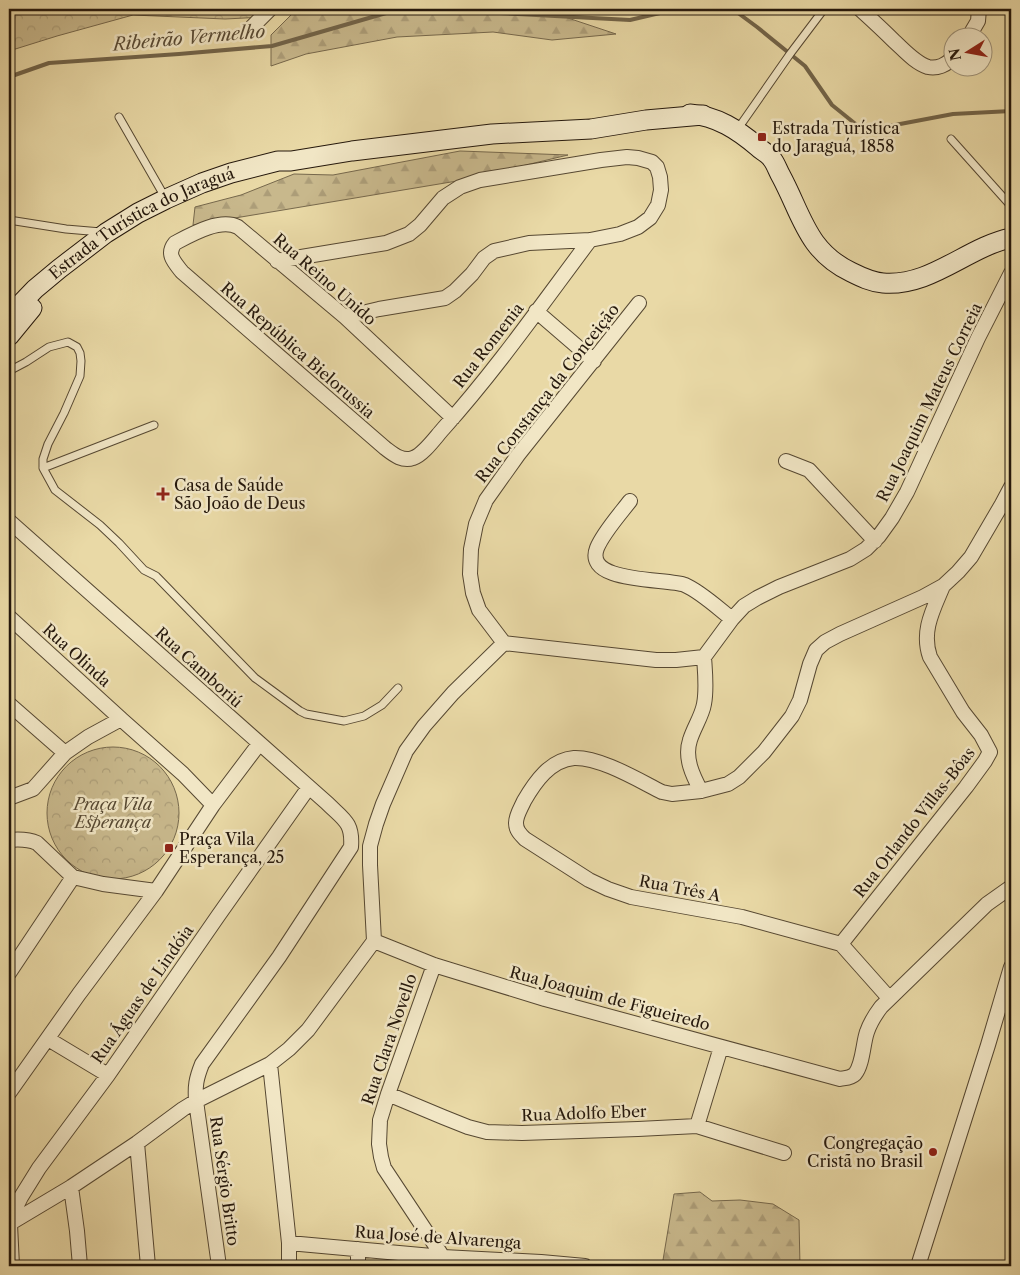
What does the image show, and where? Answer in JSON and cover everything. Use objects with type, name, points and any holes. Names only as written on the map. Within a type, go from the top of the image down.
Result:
[{"type":"main road","name":"Estrada Turística do Jaraguá","points":[[9,316],[41,283],[106,233],[138,213],[166,199],[231,173],[278,161],[291,161],[352,151],[492,134],[591,129],[646,120],[702,115],[737,130],[772,159],[789,190],[804,227],[819,249],[842,268],[867,280],[882,283],[898,283],[914,279],[933,273],[984,247],[1011,238]]},
{"type":"main road","name":"Estrada Turística do Jaraguá","points":[[9,336],[34,306],[55,285],[97,250],[157,215],[209,191],[279,167],[291,161]]},
{"type":"street","points":[[252,27],[270,9]]},
{"type":"street","points":[[860,9],[910,56],[930,68],[942,65]]},
{"type":"street","points":[[974,28],[978,20],[979,9]]},
{"type":"street","points":[[277,261],[386,243],[409,234],[420,225],[443,198],[460,187],[480,180],[627,157],[652,162],[657,167],[661,190],[658,206],[650,218],[638,227],[620,234],[590,240],[528,243],[494,251],[484,258],[472,274],[445,298],[379,309],[345,317]]},
{"type":"street","name":"Rua Reino Unido","points":[[173,261],[170,253],[175,242],[212,226],[232,224],[238,227],[345,317],[453,418]]},
{"type":"street","name":"Rua Romenia","points":[[404,459],[420,454],[453,418],[495,368],[590,240]]},
{"type":"street","name":"Rua República Bielorussia","points":[[173,261],[182,272],[385,448],[404,459]]},
{"type":"street","name":"Rua Joaquim Mateus Correia","points":[[704,657],[744,606],[779,587],[850,559],[875,541],[892,518],[907,492],[978,338],[1011,273]]},
{"type":"street","name":"Rua Constança da Conceição","points":[[504,643],[479,610],[473,593],[470,574],[471,549],[476,524],[486,500],[518,455],[639,303]]},
{"type":"street","points":[[536,311],[594,361]]},
{"type":"street","points":[[786,461],[808,470],[875,541]]},
{"type":"street","points":[[12,1266],[9,1224],[137,1143],[196,1101],[270,1064],[308,1030],[374,941],[370,846],[383,804],[406,751],[424,726],[504,643],[656,660],[704,657],[704,703],[689,741],[688,755],[692,773],[701,792],[715,789],[739,777],[764,752],[792,716],[800,700],[816,650],[825,642],[840,634],[924,597],[943,586],[970,557],[1011,487]]},
{"type":"street","points":[[630,500],[596,550],[599,564],[604,569],[626,577],[685,585],[732,619]]},
{"type":"street","name":"Rua Camboriú","points":[[9,521],[259,744],[327,802],[346,821],[350,828],[352,837],[351,847],[279,957],[202,1064],[196,1077],[196,1101]]},
{"type":"street","name":"Rua Orlando Villas-Bôas","points":[[841,944],[966,787],[986,761],[990,752],[981,734],[963,712],[930,658],[926,648],[929,620],[943,586]]},
{"type":"street","name":"Rua Olinda","points":[[9,616],[183,774],[213,805]]},
{"type":"street","points":[[9,704],[65,753]]},
{"type":"street","points":[[9,798],[33,789],[65,753],[121,718]]},
{"type":"street","points":[[9,1094],[79,994],[156,891],[213,805],[259,744]]},
{"type":"street","name":"Rua Três A","points":[[701,792],[672,794],[662,792],[602,763],[573,758],[562,760],[550,768],[534,784],[518,814],[517,827],[519,833],[525,839],[589,880],[608,889],[631,897],[742,917],[841,944]]},
{"type":"street","name":"Rua Águas de Lindóia","points":[[9,1224],[21,1197],[40,1168],[108,1075],[309,787]]},
{"type":"street","points":[[9,852],[13,840],[30,840],[37,843],[73,877],[103,884],[156,891]]},
{"type":"street","points":[[9,973],[73,877]]},
{"type":"street","points":[[841,944],[888,998],[987,904],[1011,887]]},
{"type":"street","name":"Rua Joaquim de Figueiredo","points":[[374,941],[434,965],[545,1000],[840,1079],[849,1078],[854,1074],[859,1064],[867,1030],[874,1016],[888,998]]},
{"type":"street","name":"Rua Clara Novello","points":[[434,965],[388,1094],[380,1120],[378,1144],[384,1168],[443,1257]]},
{"type":"street","points":[[920,1264],[1011,966]]},
{"type":"street","points":[[48,1039],[108,1075]]},
{"type":"street","points":[[697,1126],[721,1046]]},
{"type":"street","points":[[270,1064],[289,1243],[289,1266]]},
{"type":"street","name":"Rua Adolfo Eber","points":[[388,1094],[468,1127],[487,1132],[532,1133],[697,1126],[784,1153]]},
{"type":"street","name":"Rua Sérgio Britto","points":[[196,1101],[219,1266]]},
{"type":"street","points":[[137,1143],[148,1266]]},
{"type":"street","points":[[70,1187],[80,1266]]},
{"type":"street","name":"Rua José de Alvarenga","points":[[289,1243],[443,1257],[585,1266]]},
{"type":"street","points":[[358,1249],[358,1266]]},
{"type":"lane","points":[[737,130],[824,9]]},
{"type":"lane","points":[[119,117],[166,199]]},
{"type":"lane","points":[[951,139],[1011,206]]},
{"type":"lane","points":[[9,220],[106,233]]},
{"type":"lane","points":[[9,371],[49,347],[68,342],[77,347],[81,361],[80,376],[48,444],[43,459],[43,468],[55,490],[100,525],[144,570],[156,576],[255,678],[300,712],[344,721],[364,716],[382,705],[398,688]]},
{"type":"lane","points":[[43,468],[154,425]]},
{"type":"green space","points":[[9,9],[256,9],[265,17],[225,19],[133,15],[9,51]]},
{"type":"green space","points":[[297,9],[541,9],[616,34],[552,40],[493,32],[397,37],[306,54],[271,66],[271,35]]},
{"type":"green space","points":[[460,151],[568,155],[463,180],[193,225],[195,207],[241,195],[294,174],[333,175]]},
{"type":"green space","name":"Praça Vila Esperança","points":[[113,747],[126,748],[138,752],[160,766],[174,788],[178,800],[178,826],[174,838],[160,860],[138,874],[126,878],[113,879],[100,878],[88,874],[66,860],[52,838],[48,826],[47,813],[48,800],[52,788],[66,766],[88,752],[100,748]]},
{"type":"green space","points":[[700,1192],[712,1201],[740,1200],[773,1204],[799,1220],[800,1266],[662,1266],[674,1194]]},
{"type":"waterway","name":"Ribeirão Vermelho","points":[[9,77],[49,63],[272,46],[400,9]]},
{"type":"waterway","name":"Ribeirão Vermelho","points":[[484,9],[500,13],[630,20],[677,9]]},
{"type":"waterway","name":"Ribeirão Vermelho","points":[[717,9],[734,10],[805,66],[832,105],[863,130],[953,114],[1011,111]]},
{"type":"place","name":"Estrada Turística do Jaraguá, 1858","points":[[762,137]]},
{"type":"place","name":"Casa de Saúde São João de Deus","points":[[163,494]]},
{"type":"place","name":"Praça Vila Esperança, 25","points":[[169,848]]},
{"type":"place","name":"Congregação Cristã no Brasil","points":[[933,1152]]}]
